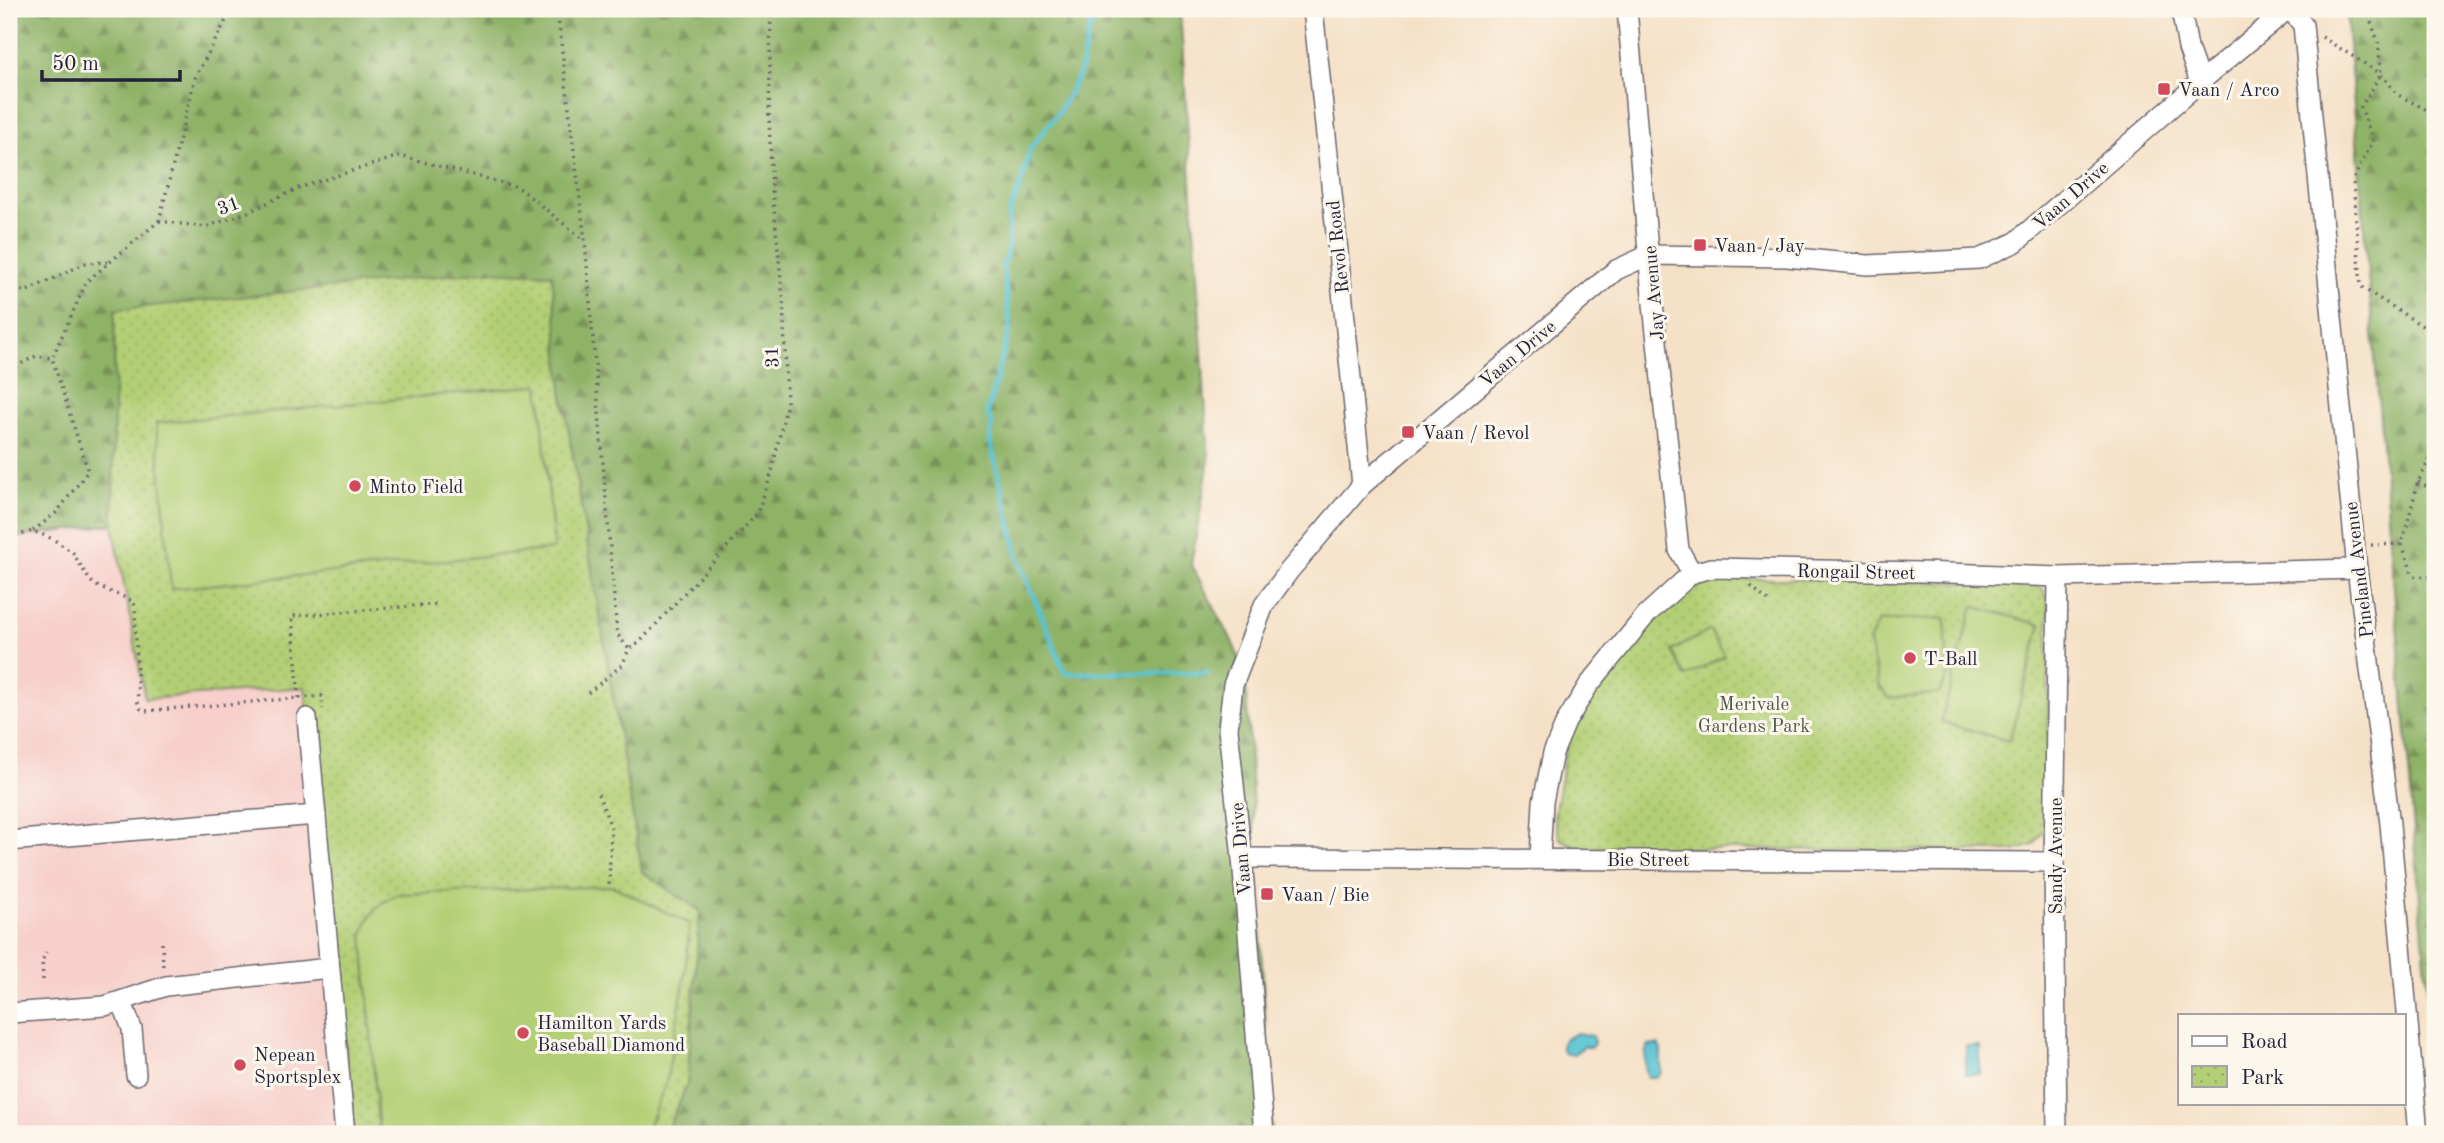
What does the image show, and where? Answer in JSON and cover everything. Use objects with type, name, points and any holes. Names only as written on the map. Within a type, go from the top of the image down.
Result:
[{"type":"street","name":"Revol Road","points":[[1313,9],[1362,485]]},
{"type":"street","name":"Jay Avenue","points":[[1627,9],[1679,550],[1692,573]]},
{"type":"street","points":[[2181,9],[2188,48],[2200,82]]},
{"type":"street","name":"Vaan Drive","points":[[1264,1134],[1242,858],[1228,729],[1233,685],[1264,605],[1289,570],[1362,485],[1616,270],[1649,255],[1787,257],[1868,265],[1979,259],[2016,242],[2200,82],[2289,9]]},
{"type":"street","points":[[2289,9],[2303,25]]},
{"type":"street","name":"Pineland Avenue","points":[[2303,25],[2357,569],[2390,824],[2418,1134]]},
{"type":"street","name":"Rongail Street","points":[[1692,573],[1712,568],[2058,577],[2357,569]]},
{"type":"street","points":[[1540,858],[1543,802],[1553,752],[1566,722],[1588,686],[1646,615],[1692,573]]},
{"type":"street","name":"Sandy Avenue","points":[[2057,1134],[2054,862],[2058,577]]},
{"type":"street","points":[[307,718],[345,1134]]},
{"type":"street","points":[[9,841],[316,815]]},
{"type":"street","name":"Bie Street","points":[[1242,858],[2054,862]]},
{"type":"street","points":[[9,1013],[105,1006],[166,986],[329,968]]},
{"type":"street","points":[[122,1002],[132,1029],[136,1075]]},
{"type":"path","points":[[9,538],[33,531],[57,512],[88,471],[52,358],[87,281],[159,221],[195,78],[232,9]]},
{"type":"path","points":[[557,9],[585,241],[617,634],[629,649]]},
{"type":"path","name":"31","points":[[588,694],[622,664],[629,649],[648,634],[757,514],[771,475],[787,403],[783,299],[772,189],[769,117],[771,9]]},
{"type":"path","points":[[2365,9],[2378,40],[2381,74],[2361,107],[2373,141],[2353,180],[2361,287],[2435,334]]},
{"type":"path","points":[[2303,25],[2381,74],[2398,94],[2435,114]]},
{"type":"path","name":"31","points":[[159,221],[206,227],[248,212],[301,187],[400,156],[518,187],[585,241]]},
{"type":"path","points":[[9,284],[25,292],[86,263],[109,262]]},
{"type":"path","points":[[9,370],[36,356],[52,358]]},
{"type":"path","points":[[2435,449],[2418,482],[2402,544],[2413,576],[2435,577]]},
{"type":"path","points":[[2418,482],[2435,491]]},
{"type":"path","points":[[33,531],[68,548],[97,586],[135,603],[138,703],[141,709],[145,711],[286,699]]},
{"type":"path","points":[[2355,545],[2402,544]]},
{"type":"path","points":[[299,698],[292,616],[437,604]]},
{"type":"path","points":[[598,793],[611,827],[609,887]]},
{"type":"path","points":[[162,943],[163,971]]},
{"type":"path","points":[[43,979],[42,961],[46,952]]},
{"type":"shaded area","points":[[113,524],[145,699],[305,687],[355,1134],[9,1134],[9,538]]},
{"type":"green space","points":[[9,9],[1180,9],[1209,461],[1191,564],[1230,637],[1245,672],[1272,1134],[665,1134],[687,1085],[700,911],[642,872],[562,391],[552,274],[115,310],[113,524],[9,538]]},
{"type":"green space","points":[[2346,9],[2428,9],[2427,23],[2435,25],[2435,1083]]},
{"type":"green space","points":[[486,271],[552,274],[562,391],[642,872],[700,911],[687,1085],[665,1134],[355,1134],[305,687],[145,699],[113,524],[115,310]]},
{"type":"green space","name":"Minto Field","points":[[539,385],[554,549],[171,589],[156,423]]},
{"type":"green space","name":"Merivale Gardens Park","points":[[1716,578],[2031,584],[2043,589],[2048,599],[2048,823],[2034,845],[2013,851],[1577,848],[1560,839],[1554,817],[1568,737],[1604,679],[1652,621],[1690,590]]},
{"type":"green space","points":[[1973,606],[2041,625],[2009,741],[1941,722]]},
{"type":"green space","name":"T-Ball","points":[[1945,618],[1948,675],[1939,693],[1889,698],[1879,686],[1869,641],[1879,621]]},
{"type":"green space","points":[[1710,630],[1724,656],[1686,677],[1672,651]]},
{"type":"green space","name":"Hamilton Yards Baseball Diamond","points":[[613,886],[690,924],[684,982],[666,1084],[645,1134],[379,1134],[363,935],[375,910],[399,894]]},
{"type":"water","points":[[1577,1033],[1593,1036],[1594,1044],[1590,1048],[1585,1046],[1572,1055],[1564,1053],[1561,1046],[1564,1039]]},
{"type":"water","points":[[1658,1045],[1661,1049],[1661,1073],[1657,1077],[1648,1077],[1645,1066],[1647,1049],[1648,1046]]},
{"type":"water","points":[[1966,1046],[1980,1046],[1980,1074],[1966,1074]]},
{"type":"waterway","points":[[1099,9],[1100,13],[1090,27],[1080,72],[1059,112],[1031,147],[1009,214],[1008,249],[1003,265],[1010,328],[987,413],[992,423],[990,441],[1020,563],[1065,673],[1208,673]]},
{"type":"place","name":"Vaan / Arco","points":[[2164,89]]},
{"type":"place","name":"Vaan / Jay","points":[[1700,245]]},
{"type":"place","name":"Vaan / Revol","points":[[1408,432]]},
{"type":"place","name":"Minto Field","points":[[355,486]]},
{"type":"place","name":"T-Ball","points":[[1910,658]]},
{"type":"place","name":"Vaan / Bie","points":[[1267,894]]},
{"type":"place","name":"Hamilton Yards Baseball Diamond","points":[[523,1033]]},
{"type":"place","name":"Nepean Sportsplex","points":[[240,1065]]}]
